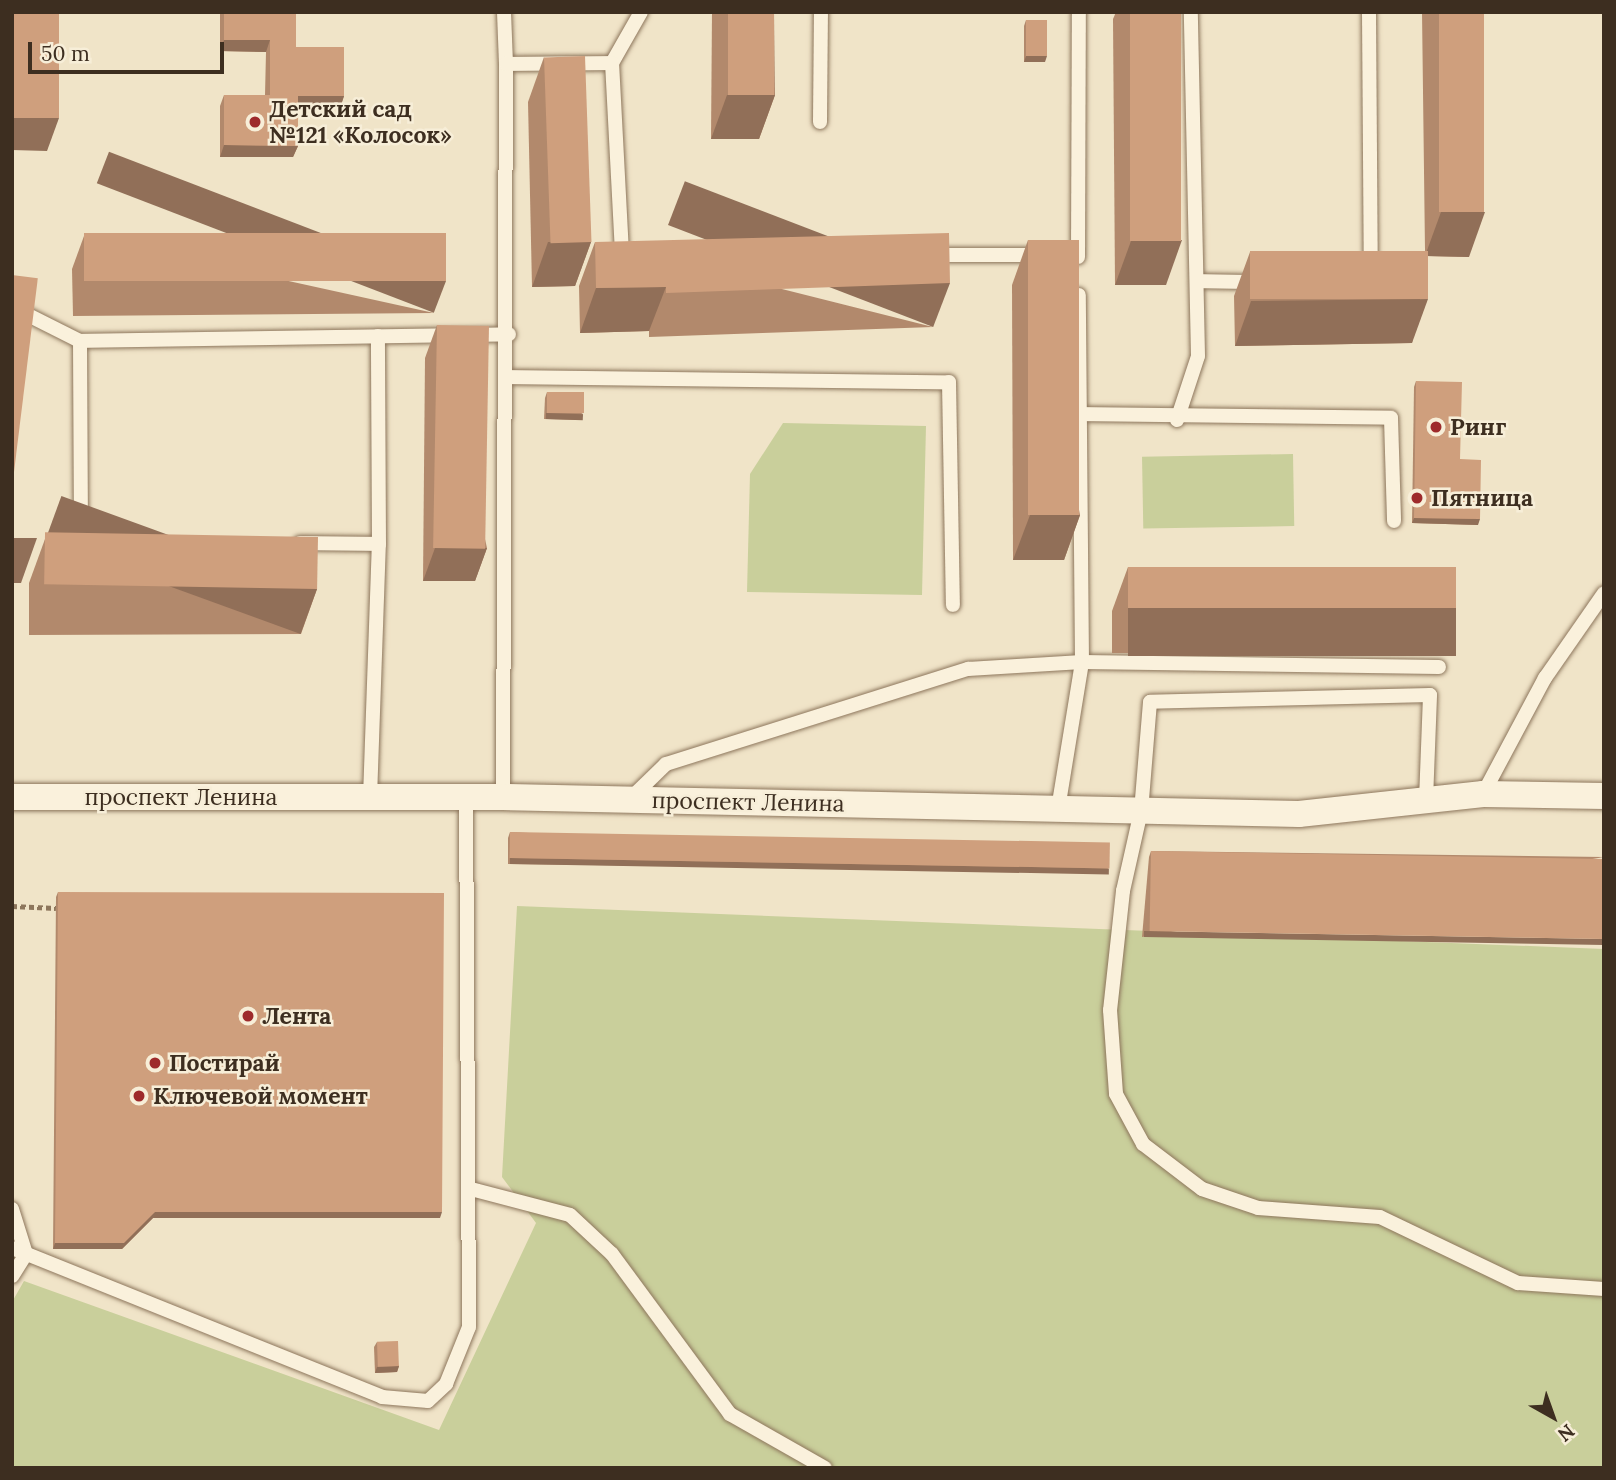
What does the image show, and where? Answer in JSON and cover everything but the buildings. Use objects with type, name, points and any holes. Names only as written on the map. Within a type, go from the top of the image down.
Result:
[{"type":"street","name":"проспект Ленина","points":[[12,797],[503,797],[1299,814],[1483,793],[1604,796]]},
{"type":"lane","points":[[503,797],[509,377],[504,12]]},
{"type":"lane","points":[[641,12],[612,63],[617,253],[645,254]]},
{"type":"lane","points":[[820,122],[821,12]]},
{"type":"lane","points":[[1058,809],[1082,662],[1079,12]]},
{"type":"lane","points":[[1177,419],[1198,356],[1191,12]]},
{"type":"lane","points":[[1358,283],[1371,283],[1369,12]]},
{"type":"lane","points":[[506,64],[612,63]]},
{"type":"lane","points":[[911,255],[1079,269]]},
{"type":"lane","points":[[1198,281],[1278,282]]},
{"type":"lane","points":[[12,307],[80,341],[509,334]]},
{"type":"lane","points":[[370,798],[380,544],[378,336]]},
{"type":"lane","points":[[80,341],[81,539],[121,539]]},
{"type":"lane","points":[[509,377],[948,382],[953,605]]},
{"type":"lane","points":[[1082,414],[1177,419],[1391,418],[1394,521]]},
{"type":"lane","points":[[284,543],[380,544]]},
{"type":"lane","points":[[1483,793],[1545,678],[1604,593]]},
{"type":"lane","points":[[629,800],[666,764],[968,669],[1082,662],[1439,667]]},
{"type":"lane","points":[[1426,800],[1430,695],[1150,702],[1141,811],[1123,891],[1110,1010],[1116,1094],[1143,1144],[1202,1189],[1258,1208],[1380,1217],[1518,1283],[1604,1289]]},
{"type":"lane","points":[[19,1251],[382,1397],[428,1401],[446,1384],[469,1327],[471,1189],[466,797]]},
{"type":"lane","points":[[471,1189],[570,1216],[612,1254],[730,1414],[825,1468]]},
{"type":"lane","points":[[12,1209],[19,1251],[12,1276]]},
{"type":"path","points":[[12,906],[56,908]]},
{"type":"green space","points":[[783,423],[926,426],[922,595],[747,592],[750,474]]},
{"type":"green space","points":[[1293,454],[1294,526],[1143,529],[1142,457]]},
{"type":"green space","points":[[517,906],[1604,949],[1604,1468],[12,1468],[12,1302],[24,1281],[439,1430],[536,1223],[502,1177]]},
{"type":"place","name":"Детский сад №121 «Колосок»","points":[[255,122]]},
{"type":"place","name":"Ринг","points":[[1436,427]]},
{"type":"place","name":"Пятница","points":[[1417,498]]},
{"type":"place","name":"Лента","points":[[248,1016]]},
{"type":"place","name":"Постирай","points":[[155,1063]]},
{"type":"place","name":"Ключевой момент","points":[[139,1096]]}]
